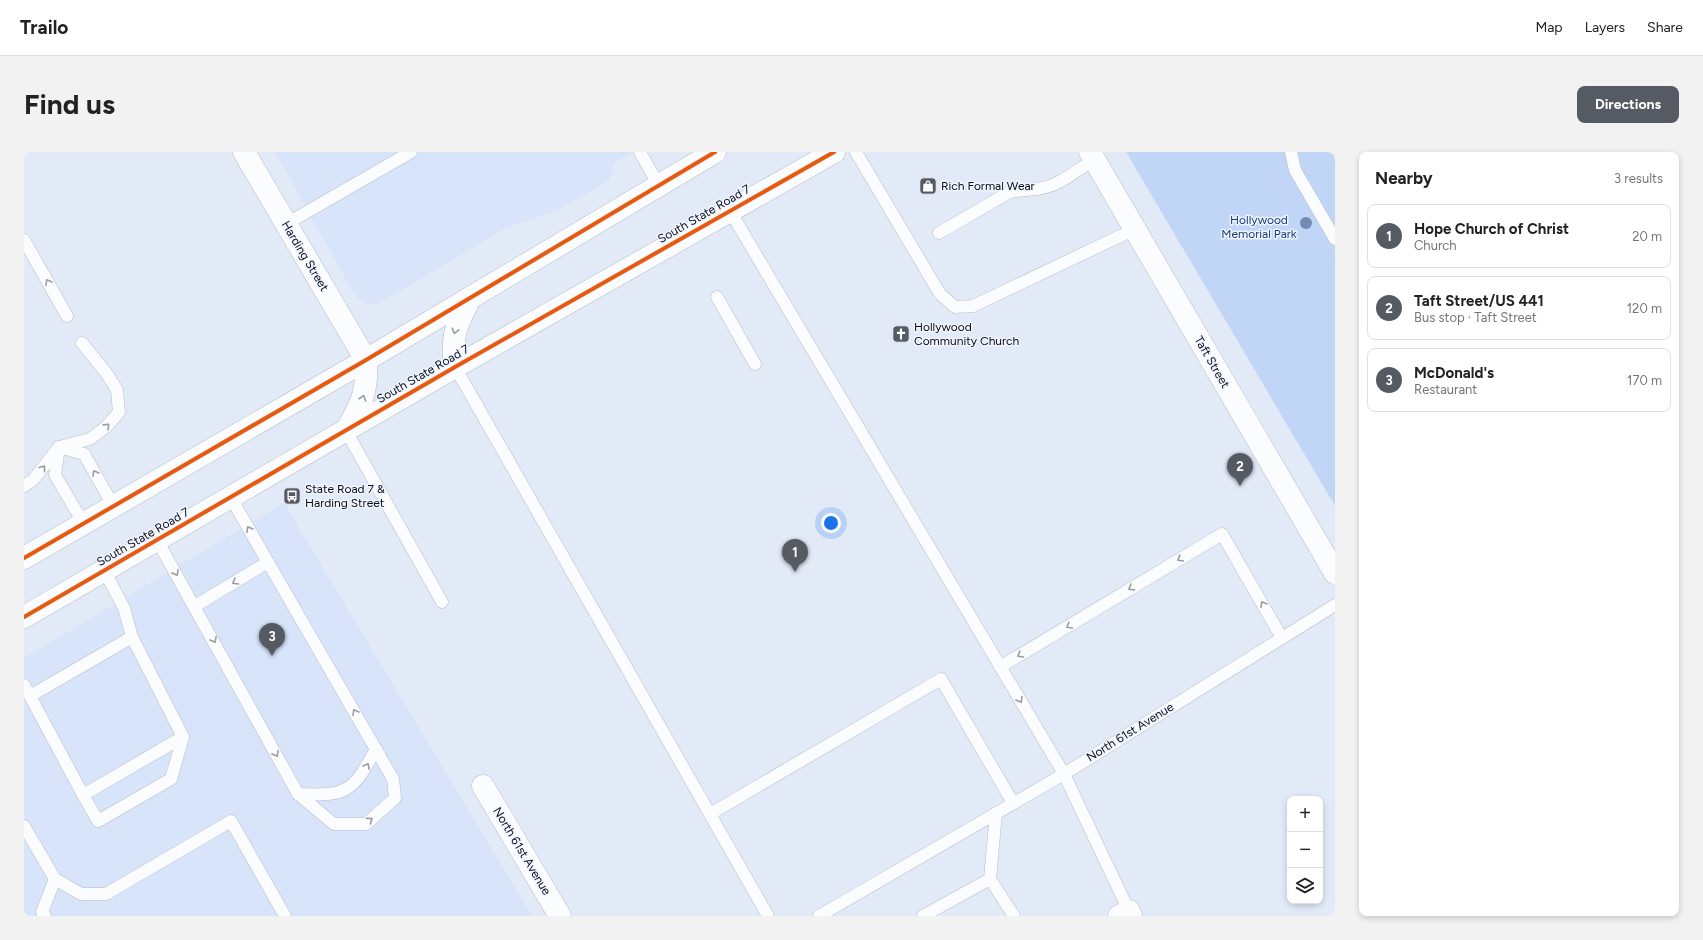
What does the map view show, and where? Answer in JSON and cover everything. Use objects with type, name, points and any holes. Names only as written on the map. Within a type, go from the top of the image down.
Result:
[{"type":"main road","name":"Harding Street","points":[[244,152],[366,360]]},
{"type":"main road","points":[[24,558],[366,360],[715,152]]},
{"type":"main road","name":"South State Road 7","points":[[24,617],[455,367],[834,152]]},
{"type":"main road","name":"Taft Street","points":[[1092,156],[1335,573]]},
{"type":"main road","points":[[455,367],[452,348],[455,330],[470,298]]},
{"type":"main road","points":[[346,431],[359,408],[364,394],[367,379],[366,360]]},
{"type":"main road","name":"North 61st Avenue","points":[[483,786],[560,916]]},
{"type":"lane","points":[[286,224],[411,152]]},
{"type":"lane","points":[[640,152],[659,186]]},
{"type":"lane","points":[[856,152],[940,294],[955,306],[974,306],[1135,229]]},
{"type":"lane","points":[[1291,152],[1295,170],[1335,239]]},
{"type":"lane","points":[[939,233],[1008,193],[1016,190],[1042,188],[1053,185],[1092,156]]},
{"type":"lane","points":[[730,211],[1064,774],[1126,914]]},
{"type":"lane","points":[[24,240],[67,316]]},
{"type":"lane","points":[[717,297],[755,364]]},
{"type":"lane","points":[[24,486],[33,480],[59,447],[90,439],[106,427],[119,412],[117,390],[107,374],[82,343]]},
{"type":"lane","points":[[455,367],[768,916]]},
{"type":"lane","points":[[346,431],[442,602]]},
{"type":"lane","points":[[59,447],[84,454],[114,507]]},
{"type":"lane","points":[[59,447],[55,475],[84,524]]},
{"type":"lane","points":[[157,540],[298,794],[334,824],[366,824],[396,798],[393,779],[231,498]]},
{"type":"lane","points":[[1000,667],[1222,534],[1282,638]]},
{"type":"lane","points":[[195,606],[268,562]]},
{"type":"lane","points":[[104,570],[124,608],[132,637],[183,737],[171,779],[98,821],[83,796],[27,690],[132,637]]},
{"type":"lane","name":"North 61st Avenue","points":[[819,916],[1064,774],[1335,605]]},
{"type":"lane","points":[[710,814],[941,679],[1013,803]]},
{"type":"lane","points":[[83,796],[183,737]]},
{"type":"lane","points":[[298,794],[328,795],[342,792],[350,787],[364,773],[376,749]]},
{"type":"lane","points":[[996,813],[990,879],[1014,916]]},
{"type":"lane","points":[[24,826],[54,879],[81,894],[106,894],[231,821],[285,916]]},
{"type":"lane","points":[[44,916],[42,912],[54,879]]},
{"type":"lane","points":[[923,916],[990,879]]},
{"type":"shaded area","points":[[275,152],[633,152],[614,163],[610,178],[605,183],[558,210],[506,228],[385,300],[376,304],[367,304],[360,300],[353,292]]},
{"type":"shaded area","points":[[284,503],[532,916],[24,916],[24,658]]},
{"type":"green space","name":"Hollywood Memorial Park","points":[[1126,152],[1335,152],[1335,506]]},
{"type":"cycle path","points":[[24,558],[366,360],[715,152]]},
{"type":"cycle path","points":[[24,617],[455,367],[834,152]]},
{"type":"place","name":"Rich Formal Wear","points":[[928,186]]},
{"type":"place","name":"Hollywood Community Church","points":[[901,334]]},
{"type":"place","name":"Taft Street/US 441","points":[[1240,486]]},
{"type":"place","name":"State Road 7 & Harding Street","points":[[292,496]]},
{"type":"place","name":"Hope Church of Christ","points":[[795,572]]},
{"type":"place","name":"McDonald's","points":[[272,656]]}]
